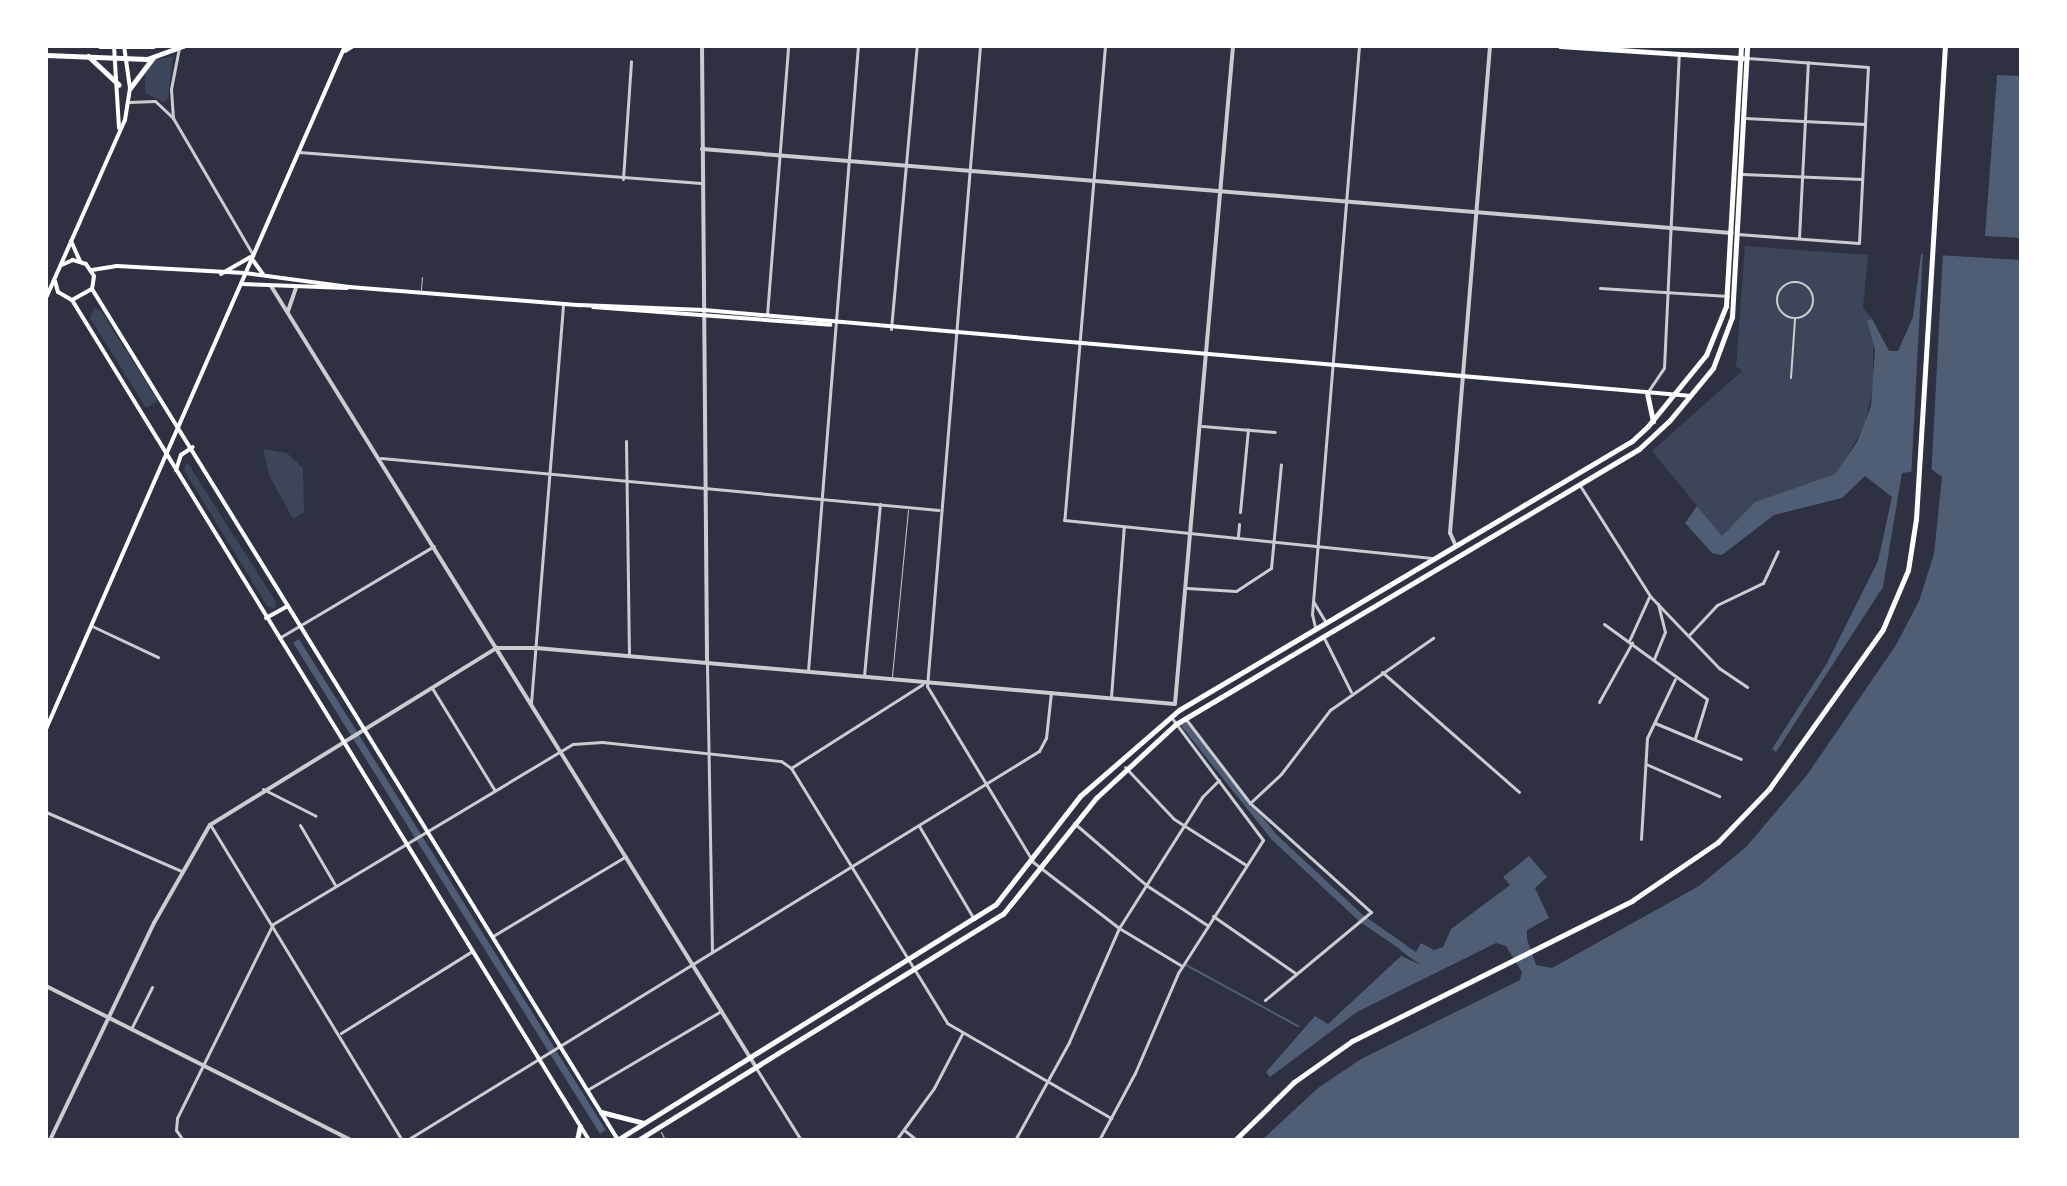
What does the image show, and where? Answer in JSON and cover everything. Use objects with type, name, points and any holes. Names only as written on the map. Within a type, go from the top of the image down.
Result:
[{"type":"main road","points":[[100,46],[153,46]]},
{"type":"main road","points":[[114,46],[119,85],[119,131]]},
{"type":"main road","points":[[46,729],[345,49],[353,46]]},
{"type":"main road","points":[[1560,46],[1744,58]]},
{"type":"main road","points":[[1737,174],[1743,118],[1744,46]]},
{"type":"main road","points":[[1235,1140],[1277,1097],[1333,1053],[1675,876],[1718,842],[1769,789],[1897,601],[1911,555],[1920,475],[1945,46]]},
{"type":"main road","points":[[46,298],[129,102],[124,47]]},
{"type":"main road","points":[[46,55],[153,57],[181,47]]},
{"type":"main road","points":[[88,55],[119,85]]},
{"type":"main road","points":[[130,88],[153,57]]},
{"type":"main road","points":[[92,270],[92,289],[179,423],[300,626],[618,1140],[1005,897],[1080,796],[1177,707],[1632,441],[1653,421],[1712,344],[1727,296],[1734,233],[1744,58]]},
{"type":"main road","points":[[638,1140],[1003,914],[1074,823],[1125,767],[1176,724],[1639,449],[1691,396],[1723,348],[1735,296],[1734,233]]},
{"type":"main road","points":[[71,241],[80,261],[92,270],[117,266],[230,275],[245,273],[349,287],[563,303],[818,328],[833,324]]},
{"type":"main road","points":[[219,274],[252,257]]},
{"type":"main road","points":[[252,257],[265,275]]},
{"type":"main road","points":[[60,267],[80,261]]},
{"type":"main road","points":[[230,275],[241,284],[296,288],[349,287]]},
{"type":"main road","points":[[55,279],[58,292],[72,300],[589,1140]]},
{"type":"main road","points":[[72,300],[92,289]]},
{"type":"main road","points":[[579,305],[767,315],[833,324],[1691,396]]},
{"type":"main road","points":[[1647,393],[1653,421]]},
{"type":"main road","points":[[1632,441],[1639,449]]},
{"type":"main road","points":[[176,472],[180,457],[193,447]]},
{"type":"main road","points":[[266,618],[288,606]]},
{"type":"main road","points":[[601,1112],[645,1123]]},
{"type":"main road","points":[[577,1140],[580,1126]]},
{"type":"street","points":[[702,46],[712,952]]},
{"type":"street","points":[[767,315],[788,46]]},
{"type":"street","points":[[808,671],[833,324],[858,46]]},
{"type":"street","points":[[891,329],[917,46]]},
{"type":"street","points":[[980,46],[927,681],[933,701],[1033,862],[1119,928],[1182,966]]},
{"type":"street","points":[[1105,46],[1064,520],[1432,558]]},
{"type":"street","points":[[1233,46],[1177,707],[1250,803],[1371,912],[1265,1000]]},
{"type":"street","points":[[1315,627],[1313,601],[1317,544],[1359,46]]},
{"type":"street","points":[[1455,544],[1450,533],[1490,46]]},
{"type":"street","points":[[173,118],[171,89],[181,47]]},
{"type":"street","points":[[1647,393],[1664,368],[1680,54]]},
{"type":"street","points":[[702,149],[1859,243],[1868,67],[1744,58]]},
{"type":"street","points":[[623,179],[631,61]]},
{"type":"street","points":[[1798,238],[1808,62]]},
{"type":"street","points":[[129,102],[155,101],[173,118],[252,257]]},
{"type":"street","points":[[1743,118],[1865,124]]},
{"type":"street","points":[[299,152],[702,183]]},
{"type":"street","points":[[1737,174],[1862,179]]},
{"type":"street","points":[[1794,282],[1807,287],[1813,299],[1809,311],[1795,318],[1782,312],[1777,300],[1782,288],[1794,282]]},
{"type":"street","points":[[271,286],[381,458],[801,1140]]},
{"type":"street","points":[[288,311],[296,288]]},
{"type":"street","points":[[1600,288],[1735,296]]},
{"type":"street","points":[[531,703],[563,303]]},
{"type":"street","points":[[1791,378],[1795,318]]},
{"type":"street","points":[[1202,426],[1275,432]]},
{"type":"street","points":[[1240,512],[1248,429]]},
{"type":"street","points":[[626,441],[624,481],[629,655]]},
{"type":"street","points":[[381,458],[940,510]]},
{"type":"street","points":[[1187,588],[1229,593],[1243,588],[1271,568],[1281,464]]},
{"type":"street","points":[[1579,484],[1650,596],[1719,668],[1747,687]]},
{"type":"street","points":[[864,676],[880,504]]},
{"type":"street","points":[[1238,536],[1239,524]]},
{"type":"street","points":[[1111,697],[1124,526]]},
{"type":"street","points":[[279,638],[434,546]]},
{"type":"street","points":[[1689,635],[1717,605],[1763,583],[1778,551]]},
{"type":"street","points":[[1599,702],[1650,596]]},
{"type":"street","points":[[1313,601],[1325,621]]},
{"type":"street","points":[[1654,659],[1665,632],[1658,604]]},
{"type":"street","points":[[1604,624],[1654,659],[1675,679],[1707,699],[1695,738]]},
{"type":"street","points":[[92,626],[158,657]]},
{"type":"street","points":[[1323,635],[1351,692]]},
{"type":"street","points":[[1250,803],[1281,774],[1314,725],[1351,692],[1433,638]]},
{"type":"street","points":[[50,1140],[182,871],[210,825],[263,789],[497,648],[629,655],[1111,697],[1177,707]]},
{"type":"street","points":[[1382,672],[1519,792]]},
{"type":"street","points":[[1641,839],[1646,764],[1655,723],[1675,679]]},
{"type":"street","points":[[791,768],[927,681]]},
{"type":"street","points":[[432,688],[494,789]]},
{"type":"street","points":[[210,825],[341,1033],[404,1140],[539,1060],[1043,747],[1051,692]]},
{"type":"street","points":[[1099,1140],[1182,966],[1263,839],[1170,716]]},
{"type":"street","points":[[1655,723],[1741,759]]},
{"type":"street","points":[[183,1140],[176,1121],[273,924],[559,749],[602,742],[777,761],[791,768],[909,960],[938,1013],[962,1034],[1111,1118]]},
{"type":"street","points":[[1646,764],[1719,796]]},
{"type":"street","points":[[1125,767],[1183,826],[1246,865]]},
{"type":"street","points":[[1015,1140],[1048,1082],[1119,928],[1183,826],[1219,780]]},
{"type":"street","points":[[263,789],[316,816]]},
{"type":"street","points":[[46,812],[182,871]]},
{"type":"street","points":[[1074,823],[1146,885],[1207,925]]},
{"type":"street","points":[[300,825],[335,885]]},
{"type":"street","points":[[919,826],[974,919]]},
{"type":"street","points":[[493,936],[626,856]]},
{"type":"street","points":[[1213,916],[1295,973]]},
{"type":"street","points":[[341,1033],[472,951]]},
{"type":"street","points":[[46,986],[351,1140]]},
{"type":"street","points":[[131,1029],[152,987]]},
{"type":"street","points":[[587,1090],[721,1011]]},
{"type":"street","points":[[896,1140],[962,1034]]},
{"type":"street","points":[[903,1130],[917,1140]]},
{"type":"lane","points":[[420,292],[422,277]]},
{"type":"lane","points":[[891,678],[909,507]]},
{"type":"lane","points":[[658,1128],[665,1140]]},
{"type":"shaded area","points":[[173,56],[168,98],[164,102],[145,93],[145,73],[155,60]]},
{"type":"shaded area","points":[[1997,75],[2021,76],[2021,238],[1985,236]]},
{"type":"shaded area","points":[[1745,246],[1868,255],[1863,308],[1872,319],[1867,322],[1873,331],[1873,388],[1864,427],[1836,474],[1755,502],[1722,536],[1652,451],[1742,371],[1736,366]]},
{"type":"shaded area","points":[[1921,254],[2021,260],[2021,1140],[1262,1140],[1318,1088],[1361,1059],[1520,980],[1522,972],[1506,946],[1496,943],[1357,1012],[1270,1077],[1266,1072],[1315,1016],[1328,1024],[1401,956],[1421,965],[1401,951],[1405,945],[1416,952],[1421,943],[1434,950],[1443,947],[1451,929],[1510,885],[1503,877],[1529,856],[1547,877],[1535,888],[1549,918],[1527,930],[1527,939],[1536,965],[1552,968],[1699,886],[1747,846],[1807,775],[1896,645],[1919,601],[1934,554],[1942,477],[1931,469],[1902,473],[1883,587],[1776,752],[1772,749],[1827,663],[1878,561],[1892,497],[1865,476],[1842,498],[1774,515],[1722,555],[1712,553],[1685,523],[1697,506],[1722,536],[1755,502],[1835,474],[1857,442],[1871,406],[1875,350],[1867,321],[1872,319],[1889,351],[1898,351],[1913,317]]},
{"type":"shaded area","points":[[94,308],[101,311],[158,401],[146,408],[90,318]]},
{"type":"shaded area","points":[[263,449],[287,453],[303,468],[304,512],[293,519],[269,475]]},
{"type":"shaded area","points":[[187,462],[276,602],[275,609],[267,606],[184,470]]},
{"type":"shaded area","points":[[299,639],[606,1130],[600,1134],[293,643]]},
{"type":"pier","points":[[1923,250],[1943,251],[1931,473],[1911,472]]},
{"type":"waterway","points":[[1184,724],[1273,836],[1361,918],[1403,947]]},
{"type":"waterway","points":[[1186,965],[1298,1026]]}]
